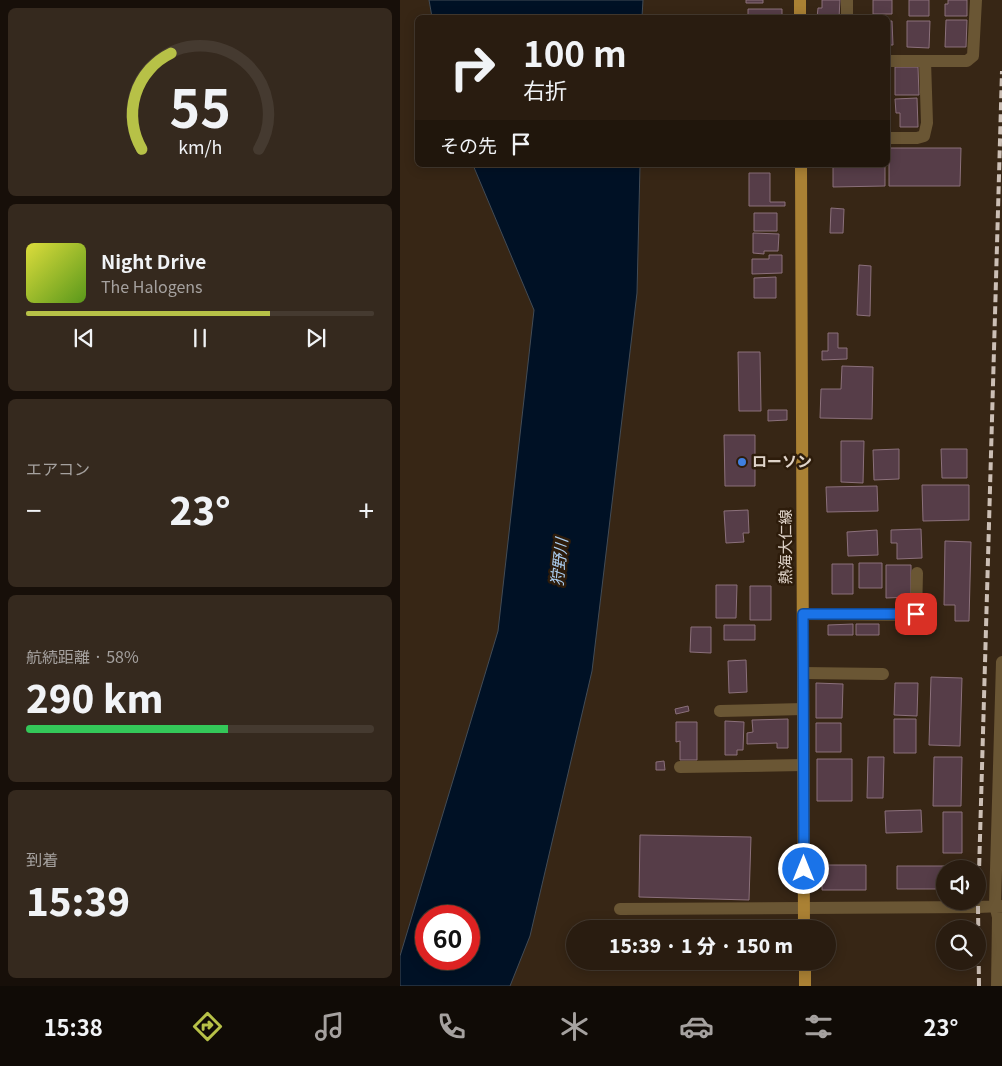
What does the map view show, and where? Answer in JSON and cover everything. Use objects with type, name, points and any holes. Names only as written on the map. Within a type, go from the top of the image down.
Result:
[{"type":"main road","points":[[800,0],[800,15]]},
{"type":"main road","name":"熱海大仁線","points":[[801,167],[804,920]]},
{"type":"main road","points":[[805,970],[805,986]]},
{"type":"street","points":[[847,0],[847,15]]},
{"type":"street","points":[[890,62],[967,61],[971,59],[973,56],[976,0]]},
{"type":"street","points":[[890,138],[917,138],[924,136],[926,123],[925,61]]},
{"type":"street","points":[[803,614],[916,614],[917,573]]},
{"type":"street","points":[[997,986],[1002,662]]},
{"type":"street","points":[[803,673],[883,674]]},
{"type":"street","points":[[720,711],[803,709]]},
{"type":"street","points":[[680,767],[803,765]]},
{"type":"street","points":[[620,909],[999,906]]},
{"type":"water","points":[[429,0],[643,0],[642,15],[432,15]]},
{"type":"water","name":"狩野川","points":[[474,167],[640,167],[637,293],[592,671],[530,936],[510,986],[400,986],[400,956],[415,906],[415,970],[480,970],[480,905],[415,905],[498,631],[534,310]]},
{"type":"building","points":[[746,0],[763,0],[763,3],[746,3]]},
{"type":"building","points":[[822,0],[840,0],[839,15],[817,15],[818,8],[822,8]]},
{"type":"building","points":[[873,0],[892,0],[892,14],[873,14]]},
{"type":"building","points":[[909,0],[929,0],[929,16],[909,16]]},
{"type":"building","points":[[948,0],[967,0],[967,16],[945,16],[945,4],[948,4]]},
{"type":"building","points":[[748,9],[782,9],[782,15],[748,15]]},
{"type":"building","points":[[946,20],[967,20],[966,47],[945,47]]},
{"type":"building","points":[[890,21],[892,21],[893,45],[890,45]]},
{"type":"building","points":[[907,21],[930,21],[929,48],[907,47]]},
{"type":"building","points":[[895,67],[918,67],[919,95],[895,95]]},
{"type":"building","points":[[917,98],[918,127],[900,127],[900,113],[896,113],[895,99]]},
{"type":"building","points":[[890,148],[961,148],[960,186],[889,186]]},
{"type":"building","points":[[833,167],[885,167],[885,186],[833,187]]},
{"type":"building","points":[[749,173],[770,173],[770,202],[785,202],[785,206],[749,206]]},
{"type":"building","points":[[831,208],[844,209],[843,233],[830,233]]},
{"type":"building","points":[[754,213],[777,213],[777,231],[754,231]]},
{"type":"building","points":[[753,233],[779,234],[778,251],[764,251],[764,254],[753,253]]},
{"type":"building","points":[[769,255],[782,255],[782,273],[752,274],[752,259],[769,259]]},
{"type":"building","points":[[859,265],[871,266],[870,316],[857,315]]},
{"type":"building","points":[[776,277],[776,298],[754,298],[754,278]]},
{"type":"building","points":[[828,333],[838,333],[838,348],[847,348],[847,359],[822,360],[822,351],[828,351]]},
{"type":"building","points":[[738,352],[760,352],[761,411],[739,411]]},
{"type":"building","points":[[842,366],[873,367],[872,419],[820,418],[821,389],[841,389]]},
{"type":"building","points":[[768,410],[787,410],[787,420],[768,421]]},
{"type":"building","points":[[724,435],[755,435],[755,486],[725,486]]},
{"type":"building","points":[[841,441],[864,441],[863,483],[841,482]]},
{"type":"building","points":[[899,449],[899,479],[874,480],[873,450]]},
{"type":"building","points":[[941,449],[967,449],[967,478],[942,478]]},
{"type":"building","points":[[922,485],[969,485],[969,520],[923,521]]},
{"type":"building","points":[[877,486],[878,511],[827,512],[826,487]]},
{"type":"building","points":[[748,510],[749,533],[743,533],[744,542],[726,543],[724,511]]},
{"type":"building","points":[[921,529],[922,558],[897,559],[897,543],[891,543],[891,530]]},
{"type":"building","points":[[877,530],[878,555],[848,556],[847,532]]},
{"type":"building","points":[[945,541],[971,542],[969,621],[955,621],[955,605],[944,605]]},
{"type":"building","points":[[859,563],[882,563],[882,588],[859,588]]},
{"type":"building","points":[[832,564],[853,564],[853,594],[832,594]]},
{"type":"building","points":[[886,565],[911,565],[911,597],[886,598]]},
{"type":"building","points":[[716,585],[737,585],[736,618],[716,618]]},
{"type":"building","points":[[750,586],[771,586],[771,620],[750,620]]},
{"type":"building","points":[[853,624],[853,635],[828,635],[828,625]]},
{"type":"building","points":[[856,624],[879,624],[879,635],[856,635]]},
{"type":"building","points":[[724,625],[755,625],[755,640],[724,640]]},
{"type":"building","points":[[691,627],[711,627],[711,653],[690,652]]},
{"type":"building","points":[[746,660],[747,692],[729,693],[728,661]]},
{"type":"building","points":[[931,677],[962,678],[960,746],[929,745]]},
{"type":"building","points":[[816,683],[843,684],[842,718],[816,718]]},
{"type":"building","points":[[895,683],[918,683],[917,716],[894,715]]},
{"type":"building","points":[[688,706],[689,711],[676,714],[675,709]]},
{"type":"building","points":[[788,719],[788,748],[777,748],[777,743],[747,744],[747,733],[753,732],[752,720]]},
{"type":"building","points":[[894,719],[916,719],[916,753],[894,753]]},
{"type":"building","points":[[725,721],[744,722],[743,750],[737,750],[737,755],[725,755]]},
{"type":"building","points":[[676,722],[697,722],[697,760],[680,760],[680,741],[676,742]]},
{"type":"building","points":[[816,723],[841,723],[841,752],[816,752]]},
{"type":"building","points":[[868,757],[884,757],[883,798],[867,798]]},
{"type":"building","points":[[934,757],[962,757],[961,806],[933,806]]},
{"type":"building","points":[[817,759],[852,759],[852,801],[817,801]]},
{"type":"building","points":[[664,761],[665,770],[656,770],[656,762]]},
{"type":"building","points":[[921,810],[922,832],[886,833],[885,811]]},
{"type":"building","points":[[943,812],[962,812],[962,853],[943,853]]},
{"type":"building","points":[[640,835],[751,837],[749,900],[639,897]]},
{"type":"building","points":[[822,865],[866,865],[866,890],[822,890]]},
{"type":"building","points":[[897,866],[936,866],[936,889],[897,889]]},
{"type":"railway","points":[[979,986],[978,907],[1002,71]]},
{"type":"place","name":"ローソン","points":[[742,462]]},
{"type":"route","points":[[804,869],[803,614],[916,614]]}]
